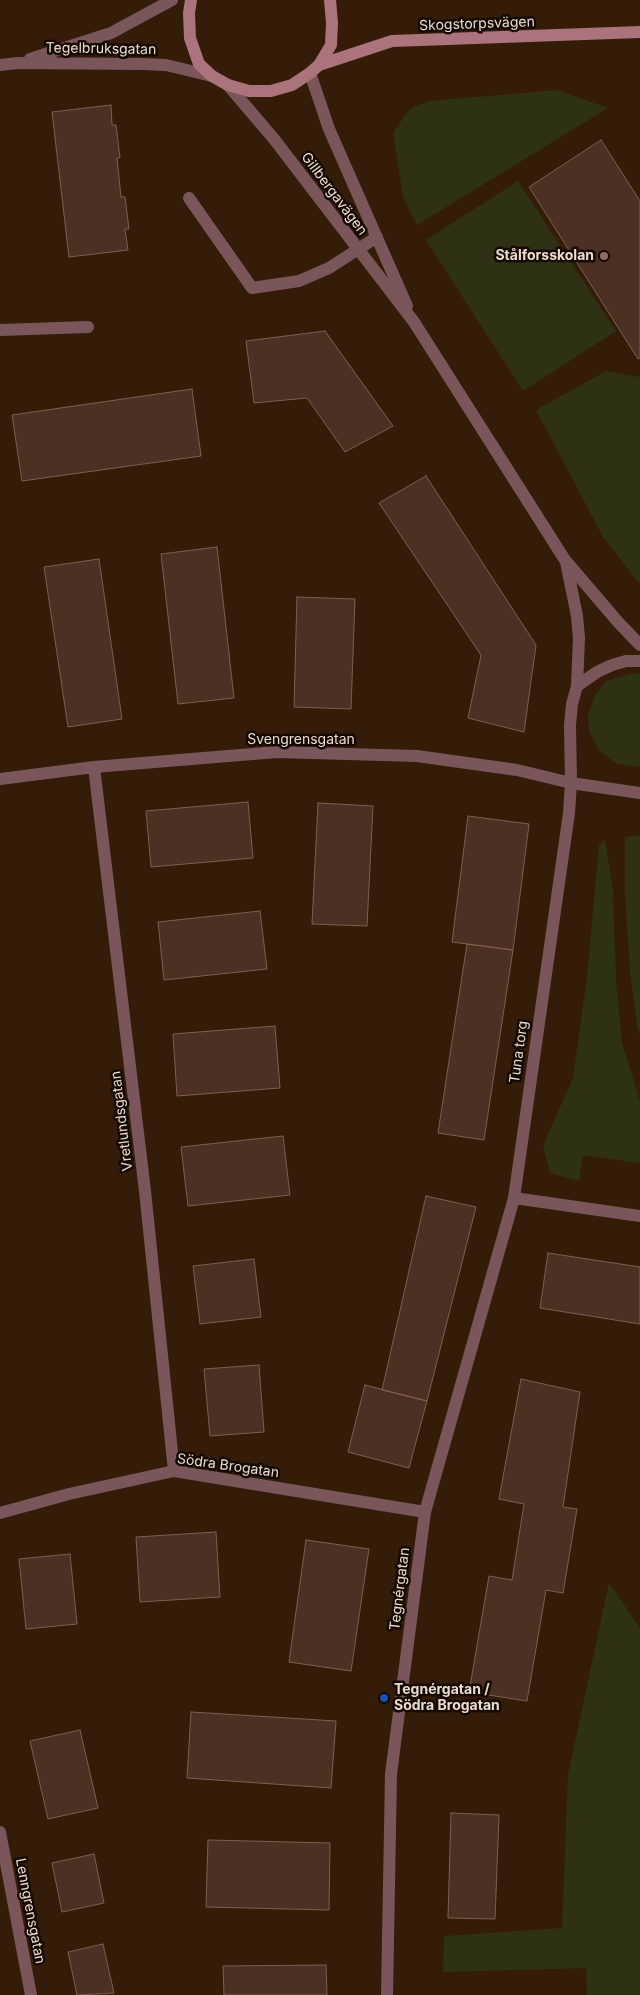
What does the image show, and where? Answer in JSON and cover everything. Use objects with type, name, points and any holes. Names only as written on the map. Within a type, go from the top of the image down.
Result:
[{"type":"main road","points":[[191,0],[188,13],[190,38],[199,64],[212,76],[228,85],[249,91],[271,91],[292,85],[315,69],[332,45],[330,0]]},
{"type":"main road","name":"Skogstorpsvägen","points":[[315,69],[392,41],[640,32]]},
{"type":"street","name":"Tegelbruksgatan","points":[[18,63],[111,33],[172,0]]},
{"type":"street","name":"Tegelbruksgatan","points":[[0,65],[18,63],[166,65],[212,76]]},
{"type":"street","name":"Gillbergavägen","points":[[315,69],[329,129],[414,322]]},
{"type":"street","name":"Gillbergavägen","points":[[228,85],[274,139],[357,250],[414,322],[566,560],[640,645]]},
{"type":"street","points":[[189,198],[252,288],[299,281],[330,268],[377,237]]},
{"type":"street","points":[[0,330],[88,327]]},
{"type":"street","name":"Gillbergavägen","points":[[566,560],[577,616],[579,638],[577,686]]},
{"type":"street","points":[[577,686],[597,672],[612,665],[626,661],[640,661]]},
{"type":"street","name":"Tuna torg","points":[[514,1198],[568,813],[571,783],[570,725],[572,704],[577,686]]},
{"type":"street","name":"Svengrensgatan","points":[[0,779],[94,767],[277,752],[417,756],[517,770],[571,783],[640,794]]},
{"type":"street","name":"Vretlundsgatan","points":[[94,767],[146,1191],[174,1471]]},
{"type":"street","points":[[514,1198],[640,1216]]},
{"type":"street","name":"Tegnérgatan","points":[[387,1995],[391,1774],[425,1512],[514,1198]]},
{"type":"street","name":"Södra Brogatan","points":[[0,1513],[69,1494],[174,1471],[425,1512]]},
{"type":"street","name":"Lenngrensgatan","points":[[0,1832],[31,1995]]},
{"type":"green space","points":[[557,90],[608,108],[417,225],[403,197],[393,132],[411,108],[430,101]]},
{"type":"green space","points":[[518,181],[616,331],[523,391],[426,240]]},
{"type":"green space","points":[[606,371],[640,377],[640,584],[603,537],[536,410]]},
{"type":"green space","points":[[634,673],[640,674],[640,767],[617,764],[598,749],[589,730],[588,715],[595,695],[606,681]]},
{"type":"green space","points":[[640,835],[640,1035],[630,971],[625,894],[625,837]]},
{"type":"green space","points":[[605,839],[613,891],[616,982],[622,1043],[640,1101],[640,1163],[583,1155],[579,1181],[550,1173],[543,1146],[573,1078],[587,977],[599,845]]},
{"type":"green space","points":[[609,1583],[640,1628],[640,1995],[587,1995],[586,1968],[443,1972],[444,1936],[562,1928],[568,1775]]},
{"type":"building","points":[[111,105],[112,125],[116,125],[120,158],[117,158],[121,197],[125,197],[129,229],[125,229],[128,250],[69,257],[52,112]]},
{"type":"building","name":"Stålforsskolan","points":[[601,140],[640,201],[640,358],[638,359],[529,187]]},
{"type":"building","points":[[325,331],[393,426],[345,452],[307,398],[254,403],[246,341]]},
{"type":"building","points":[[192,389],[201,456],[22,481],[12,415]]},
{"type":"building","points":[[426,476],[536,645],[524,732],[468,718],[481,655],[379,503]]},
{"type":"building","points":[[217,547],[234,698],[178,704],[161,554]]},
{"type":"building","points":[[99,559],[122,719],[68,727],[44,567]]},
{"type":"building","points":[[297,597],[355,599],[351,709],[294,707]]},
{"type":"building","points":[[248,802],[253,858],[151,867],[146,811]]},
{"type":"building","points":[[318,803],[373,806],[367,926],[312,924]]},
{"type":"building","points":[[468,816],[529,824],[513,950],[452,942]]},
{"type":"building","points":[[260,911],[267,969],[164,980],[158,922]]},
{"type":"building","points":[[467,944],[513,950],[484,1140],[438,1133]]},
{"type":"building","points":[[275,1026],[280,1088],[177,1096],[173,1034]]},
{"type":"building","points":[[283,1136],[290,1195],[188,1206],[181,1147]]},
{"type":"building","points":[[426,1196],[476,1207],[427,1401],[382,1390]]},
{"type":"building","points":[[548,1253],[640,1267],[640,1324],[540,1308]]},
{"type":"building","points":[[254,1259],[261,1317],[200,1324],[193,1266]]},
{"type":"building","points":[[259,1365],[264,1432],[210,1436],[204,1369]]},
{"type":"building","points":[[521,1379],[580,1392],[563,1507],[577,1509],[563,1593],[546,1590],[527,1701],[469,1692],[489,1576],[512,1580],[524,1504],[499,1499]]},
{"type":"building","points":[[365,1385],[427,1401],[409,1468],[348,1452]]},
{"type":"building","points":[[216,1532],[220,1597],[140,1602],[136,1537]]},
{"type":"building","points":[[306,1540],[369,1549],[351,1671],[289,1662]]},
{"type":"building","points":[[70,1554],[77,1624],[26,1629],[19,1559]]},
{"type":"building","points":[[191,1712],[336,1721],[331,1788],[187,1778]]},
{"type":"building","points":[[80,1730],[98,1808],[48,1819],[30,1741]]},
{"type":"building","points":[[451,1813],[499,1815],[495,1919],[448,1918]]},
{"type":"building","points":[[208,1840],[330,1843],[329,1910],[206,1907]]},
{"type":"building","points":[[94,1854],[104,1903],[62,1912],[52,1863]]},
{"type":"building","points":[[103,1944],[114,1993],[77,1995],[68,1952]]},
{"type":"building","points":[[326,1965],[327,1995],[224,1995],[223,1966]]},
{"type":"place","name":"Stålforsskolan","points":[[604,256]]},
{"type":"place","name":"Tegnérgatan / Södra Brogatan","points":[[384,1698]]}]
